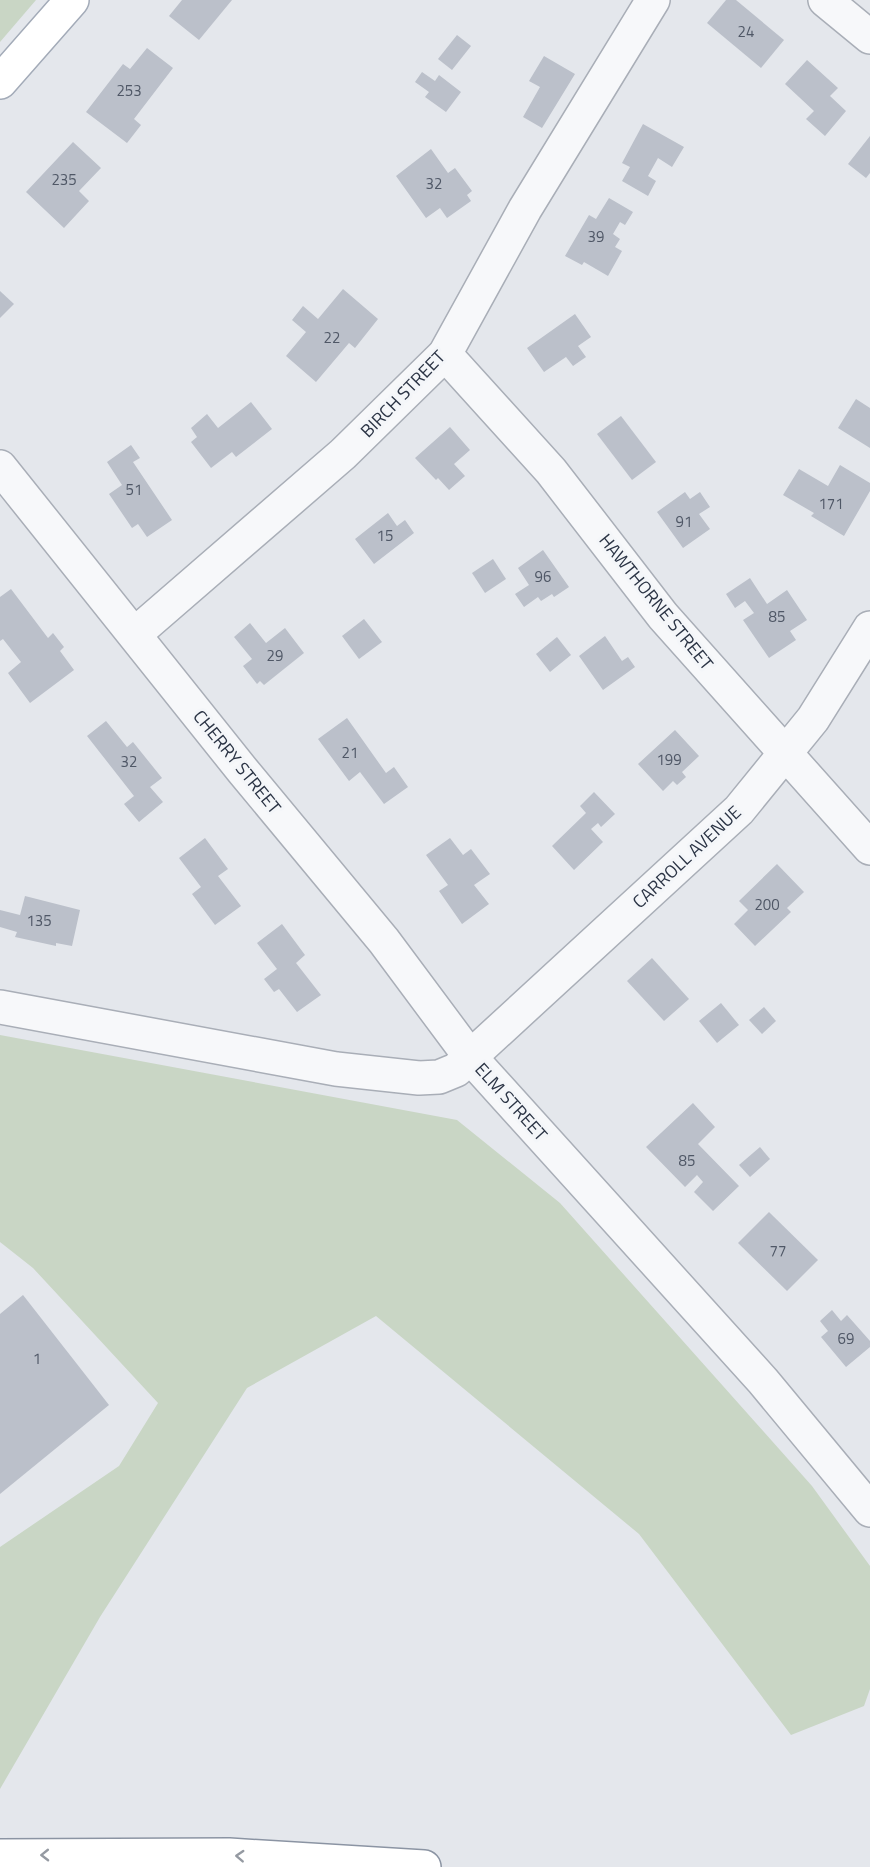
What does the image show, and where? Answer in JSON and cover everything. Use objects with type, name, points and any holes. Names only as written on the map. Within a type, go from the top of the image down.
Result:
[{"type":"main road","points":[[0,82],[72,0]]},
{"type":"main road","points":[[0,1856],[230,1855],[424,1867]]},
{"type":"street","name":"BIRCH STREET","points":[[135,634],[343,454],[445,354],[525,209],[653,0]]},
{"type":"street","points":[[825,0],[870,37]]},
{"type":"street","name":"HAWTHORNE STREET","points":[[445,354],[551,471],[663,616],[870,848]]},
{"type":"street","name":"CHERRY STREET","points":[[0,467],[243,771],[384,941],[471,1058]]},
{"type":"street","name":"CARROLL AVENUE","points":[[471,1058],[739,810],[786,756],[813,719],[870,628]]},
{"type":"street","name":"ELM STREET","points":[[0,1007],[336,1069],[419,1078],[439,1077],[456,1070],[471,1058],[763,1381],[870,1510]]},
{"type":"green space","points":[[0,0],[36,0],[0,42]]},
{"type":"green space","points":[[0,1035],[457,1120],[560,1203],[812,1486],[870,1566],[870,1689],[864,1706],[791,1735],[639,1534],[376,1316],[247,1388],[100,1617],[0,1789],[0,1547],[119,1466],[158,1403],[33,1268],[0,1242]]},
{"type":"building","points":[[182,0],[232,0],[199,40],[169,16]]},
{"type":"building","points":[[726,0],[736,0],[784,40],[761,68],[707,23]]},
{"type":"building","points":[[457,35],[471,46],[452,70],[438,59]]},
{"type":"building","points":[[147,48],[173,68],[134,119],[141,125],[127,143],[86,112],[123,64],[130,69]]},
{"type":"building","points":[[544,56],[575,74],[542,128],[523,117],[540,87],[529,81]]},
{"type":"building","points":[[807,60],[838,88],[830,96],[846,111],[825,136],[806,119],[814,111],[785,84]]},
{"type":"building","points":[[422,72],[435,81],[439,75],[461,92],[446,112],[425,97],[429,92],[415,82]]},
{"type":"building","points":[[643,124],[684,147],[672,167],[658,158],[648,176],[656,181],[648,196],[622,181],[630,167],[622,163]]},
{"type":"building","points":[[870,136],[870,173],[866,178],[848,164]]},
{"type":"building","points":[[73,142],[101,168],[79,191],[89,201],[64,228],[26,192]]},
{"type":"building","points":[[431,149],[448,173],[455,168],[472,191],[467,195],[471,201],[447,218],[440,208],[426,218],[396,176]]},
{"type":"building","points":[[609,198],[633,212],[625,225],[620,222],[613,234],[620,239],[615,247],[622,251],[608,276],[584,262],[582,265],[565,256],[589,215],[596,219]]},
{"type":"building","points":[[343,289],[378,319],[355,348],[349,343],[316,382],[286,356],[306,332],[292,320],[303,306],[318,319]]},
{"type":"building","points":[[0,291],[14,304],[0,318]]},
{"type":"building","points":[[575,314],[591,337],[578,346],[586,357],[573,366],[566,357],[544,372],[527,348]]},
{"type":"building","points":[[856,399],[870,408],[870,448],[838,428]]},
{"type":"building","points":[[251,402],[272,429],[236,457],[232,452],[211,468],[191,442],[197,437],[191,428],[207,414],[218,428]]},
{"type":"building","points":[[621,416],[656,462],[632,480],[597,434]]},
{"type":"building","points":[[450,427],[470,450],[454,464],[465,476],[449,490],[415,458]]},
{"type":"building","points":[[131,445],[140,458],[133,462],[172,520],[147,537],[138,524],[132,528],[109,494],[122,485],[107,462]]},
{"type":"building","points":[[840,465],[870,483],[870,491],[844,536],[811,516],[814,513],[783,495],[799,469],[828,486]]},
{"type":"building","points":[[685,492],[690,499],[700,492],[710,507],[699,514],[710,529],[683,548],[657,512]]},
{"type":"building","points":[[388,513],[397,526],[405,520],[414,533],[374,564],[355,539]]},
{"type":"building","points":[[543,550],[569,587],[554,597],[552,594],[541,601],[538,597],[524,607],[515,594],[529,585],[518,568]]},
{"type":"building","points":[[493,559],[506,579],[485,593],[472,573]]},
{"type":"building","points":[[750,578],[767,604],[787,590],[807,620],[790,631],[796,640],[769,658],[743,620],[754,613],[745,601],[735,608],[726,594]]},
{"type":"building","points":[[11,589],[48,638],[53,633],[64,647],[60,651],[74,670],[30,703],[8,673],[21,662],[3,639],[0,641],[0,597]]},
{"type":"building","points":[[364,619],[382,642],[359,659],[342,636]]},
{"type":"building","points":[[250,623],[266,643],[285,628],[304,653],[264,685],[260,681],[257,684],[243,666],[252,659],[234,637]]},
{"type":"building","points":[[605,636],[622,661],[628,657],[635,667],[603,690],[579,656]]},
{"type":"building","points":[[557,637],[571,655],[550,672],[536,654]]},
{"type":"building","points":[[347,718],[386,773],[394,767],[408,787],[384,804],[360,772],[349,781],[318,739]]},
{"type":"building","points":[[106,721],[127,747],[133,742],[162,778],[150,787],[163,802],[139,822],[124,804],[134,796],[87,736]]},
{"type":"building","points":[[675,730],[699,756],[682,772],[686,777],[677,785],[673,781],[663,791],[638,764]]},
{"type":"building","points":[[594,792],[615,814],[601,827],[598,823],[591,829],[603,842],[574,870],[552,846],[586,813],[580,806]]},
{"type":"building","points":[[205,838],[228,869],[218,876],[241,906],[215,925],[192,894],[201,887],[179,858]]},
{"type":"building","points":[[450,838],[463,855],[471,849],[490,874],[474,885],[489,904],[462,924],[439,891],[448,885],[426,855]]},
{"type":"building","points":[[777,864],[804,892],[787,908],[791,912],[755,946],[734,924],[748,910],[739,901]]},
{"type":"building","points":[[25,896],[80,910],[72,946],[56,943],[56,946],[15,937],[17,932],[0,927],[0,910],[20,915]]},
{"type":"building","points":[[282,924],[305,955],[296,963],[321,995],[297,1012],[279,989],[274,992],[264,979],[277,969],[257,943]]},
{"type":"building","points":[[652,958],[689,999],[664,1021],[627,981]]},
{"type":"building","points":[[721,1003],[739,1025],[717,1043],[699,1021]]},
{"type":"building","points":[[764,1007],[776,1021],[762,1034],[749,1020]]},
{"type":"building","points":[[693,1103],[715,1127],[698,1144],[739,1186],[713,1211],[694,1192],[703,1182],[697,1175],[685,1187],[646,1147]]},
{"type":"building","points":[[760,1147],[770,1159],[750,1177],[739,1165]]},
{"type":"building","points":[[769,1212],[818,1260],[787,1291],[738,1243]]},
{"type":"building","points":[[23,1295],[109,1405],[0,1494],[0,1314]]},
{"type":"building","points":[[832,1310],[841,1321],[847,1315],[870,1341],[870,1347],[846,1367],[821,1337],[828,1331],[820,1321]]}]
